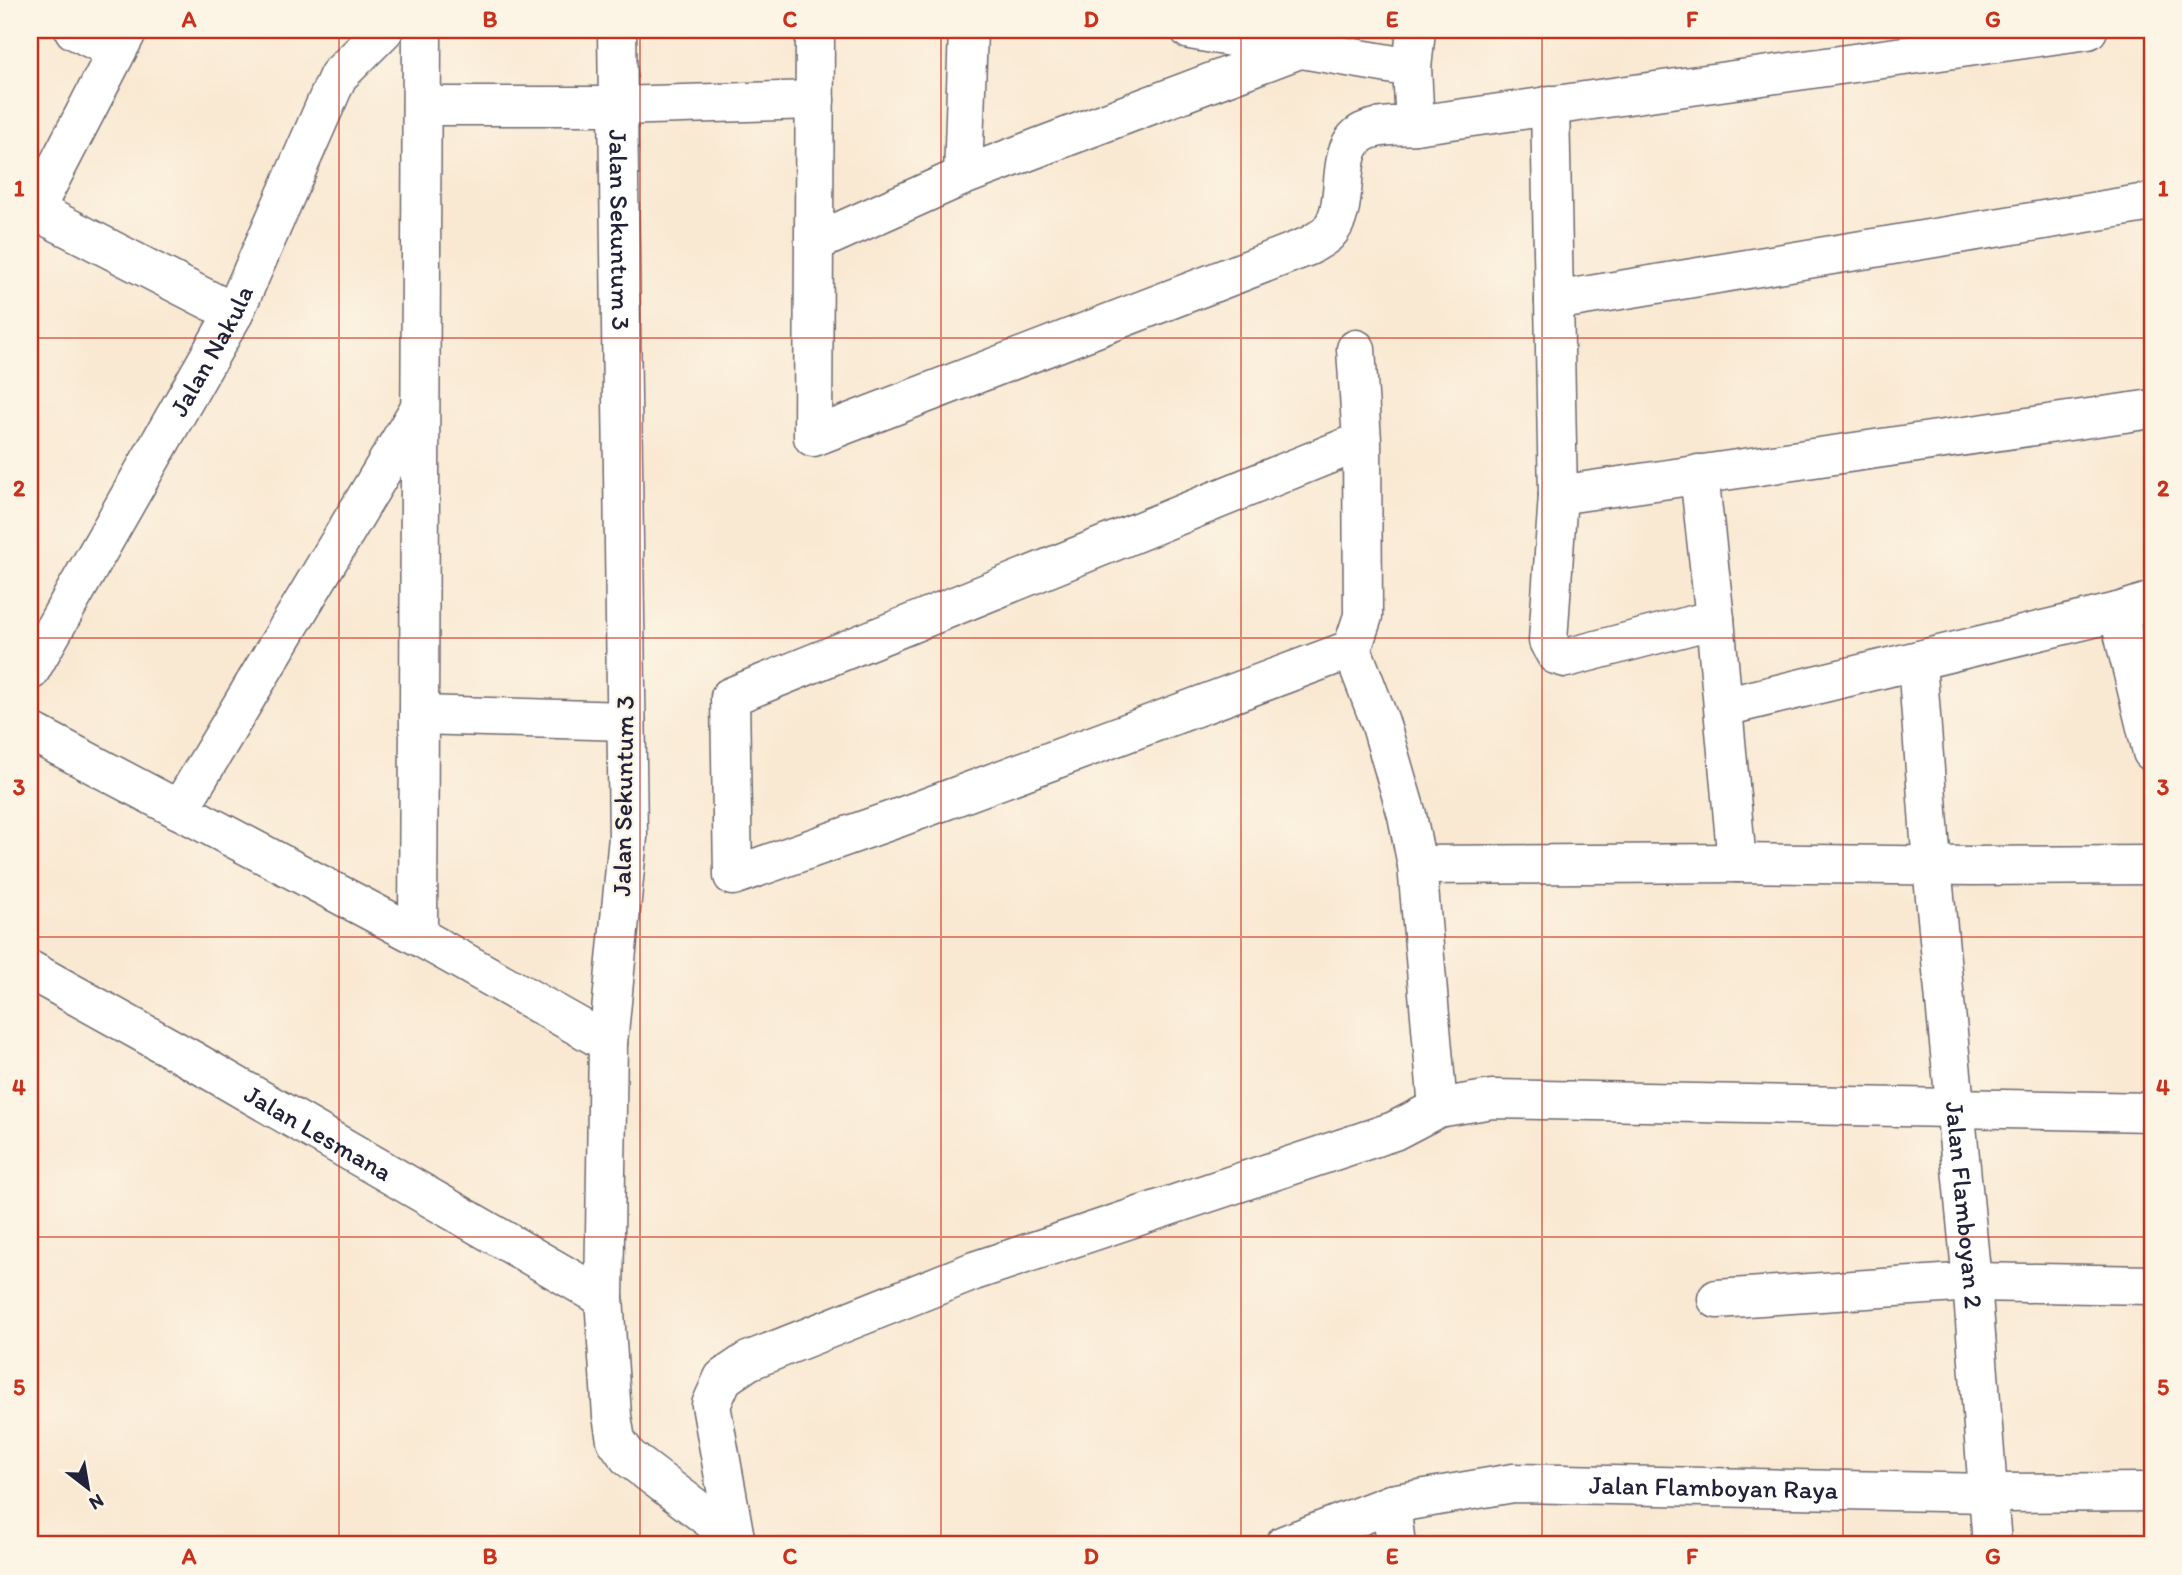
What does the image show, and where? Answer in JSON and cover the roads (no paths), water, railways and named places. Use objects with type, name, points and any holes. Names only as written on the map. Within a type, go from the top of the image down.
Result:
[{"type":"street","points":[[74,30],[122,41],[32,214],[233,313]]},
{"type":"street","name":"Jalan Nakula","points":[[30,671],[233,313],[338,76],[384,30]]},
{"type":"street","points":[[418,936],[422,30]]},
{"type":"street","name":"Jalan Sekuntum 3","points":[[617,30],[628,837],[608,1043],[604,1298],[612,1416],[616,1440],[628,1457],[737,1541]]},
{"type":"street","points":[[815,30],[813,437],[1309,246],[1329,233],[1340,210],[1347,150],[1355,137],[1371,129],[1416,125],[2088,30]]},
{"type":"street","points":[[963,176],[968,30]]},
{"type":"street","points":[[1190,30],[1412,68]]},
{"type":"street","points":[[1416,30],[1412,68],[1416,125]]},
{"type":"street","points":[[814,243],[963,176],[1302,48]]},
{"type":"street","points":[[422,106],[618,106],[815,100]]},
{"type":"street","points":[[1550,105],[1558,495],[1548,641],[1556,654],[1566,658],[1715,619]]},
{"type":"street","points":[[1554,302],[2152,202]]},
{"type":"street","points":[[1356,349],[1362,442],[1363,616],[1352,649],[1380,722],[1407,815],[1417,865],[1438,1108]]},
{"type":"street","points":[[178,810],[421,408]]},
{"type":"street","points":[[1558,495],[2152,409]]},
{"type":"street","points":[[1352,649],[911,813],[733,876],[730,697],[1362,442]]},
{"type":"street","points":[[1699,474],[1724,708],[1737,863]]},
{"type":"street","points":[[1724,708],[2135,607],[2152,752]]},
{"type":"street","name":"Jalan Flamboyan 2","points":[[1917,661],[1932,866],[1972,1282],[1992,1545]]},
{"type":"street","points":[[419,715],[626,721]]},
{"type":"street","points":[[30,731],[418,936],[608,1043]]},
{"type":"street","points":[[1417,865],[2152,865]]},
{"type":"street","name":"Jalan Lesmana","points":[[30,970],[183,1055],[604,1298]]},
{"type":"street","points":[[737,1541],[712,1405],[723,1378],[748,1361],[974,1271],[1394,1131],[1438,1108],[1492,1099],[2152,1112]]},
{"type":"street","points":[[1717,1299],[1972,1282],[2152,1284]]},
{"type":"street","name":"Jalan Flamboyan Raya","points":[[1283,1545],[1391,1504],[1513,1483],[1989,1493],[2152,1492]]},
{"type":"street","points":[[1391,1504],[1396,1545]]}]
